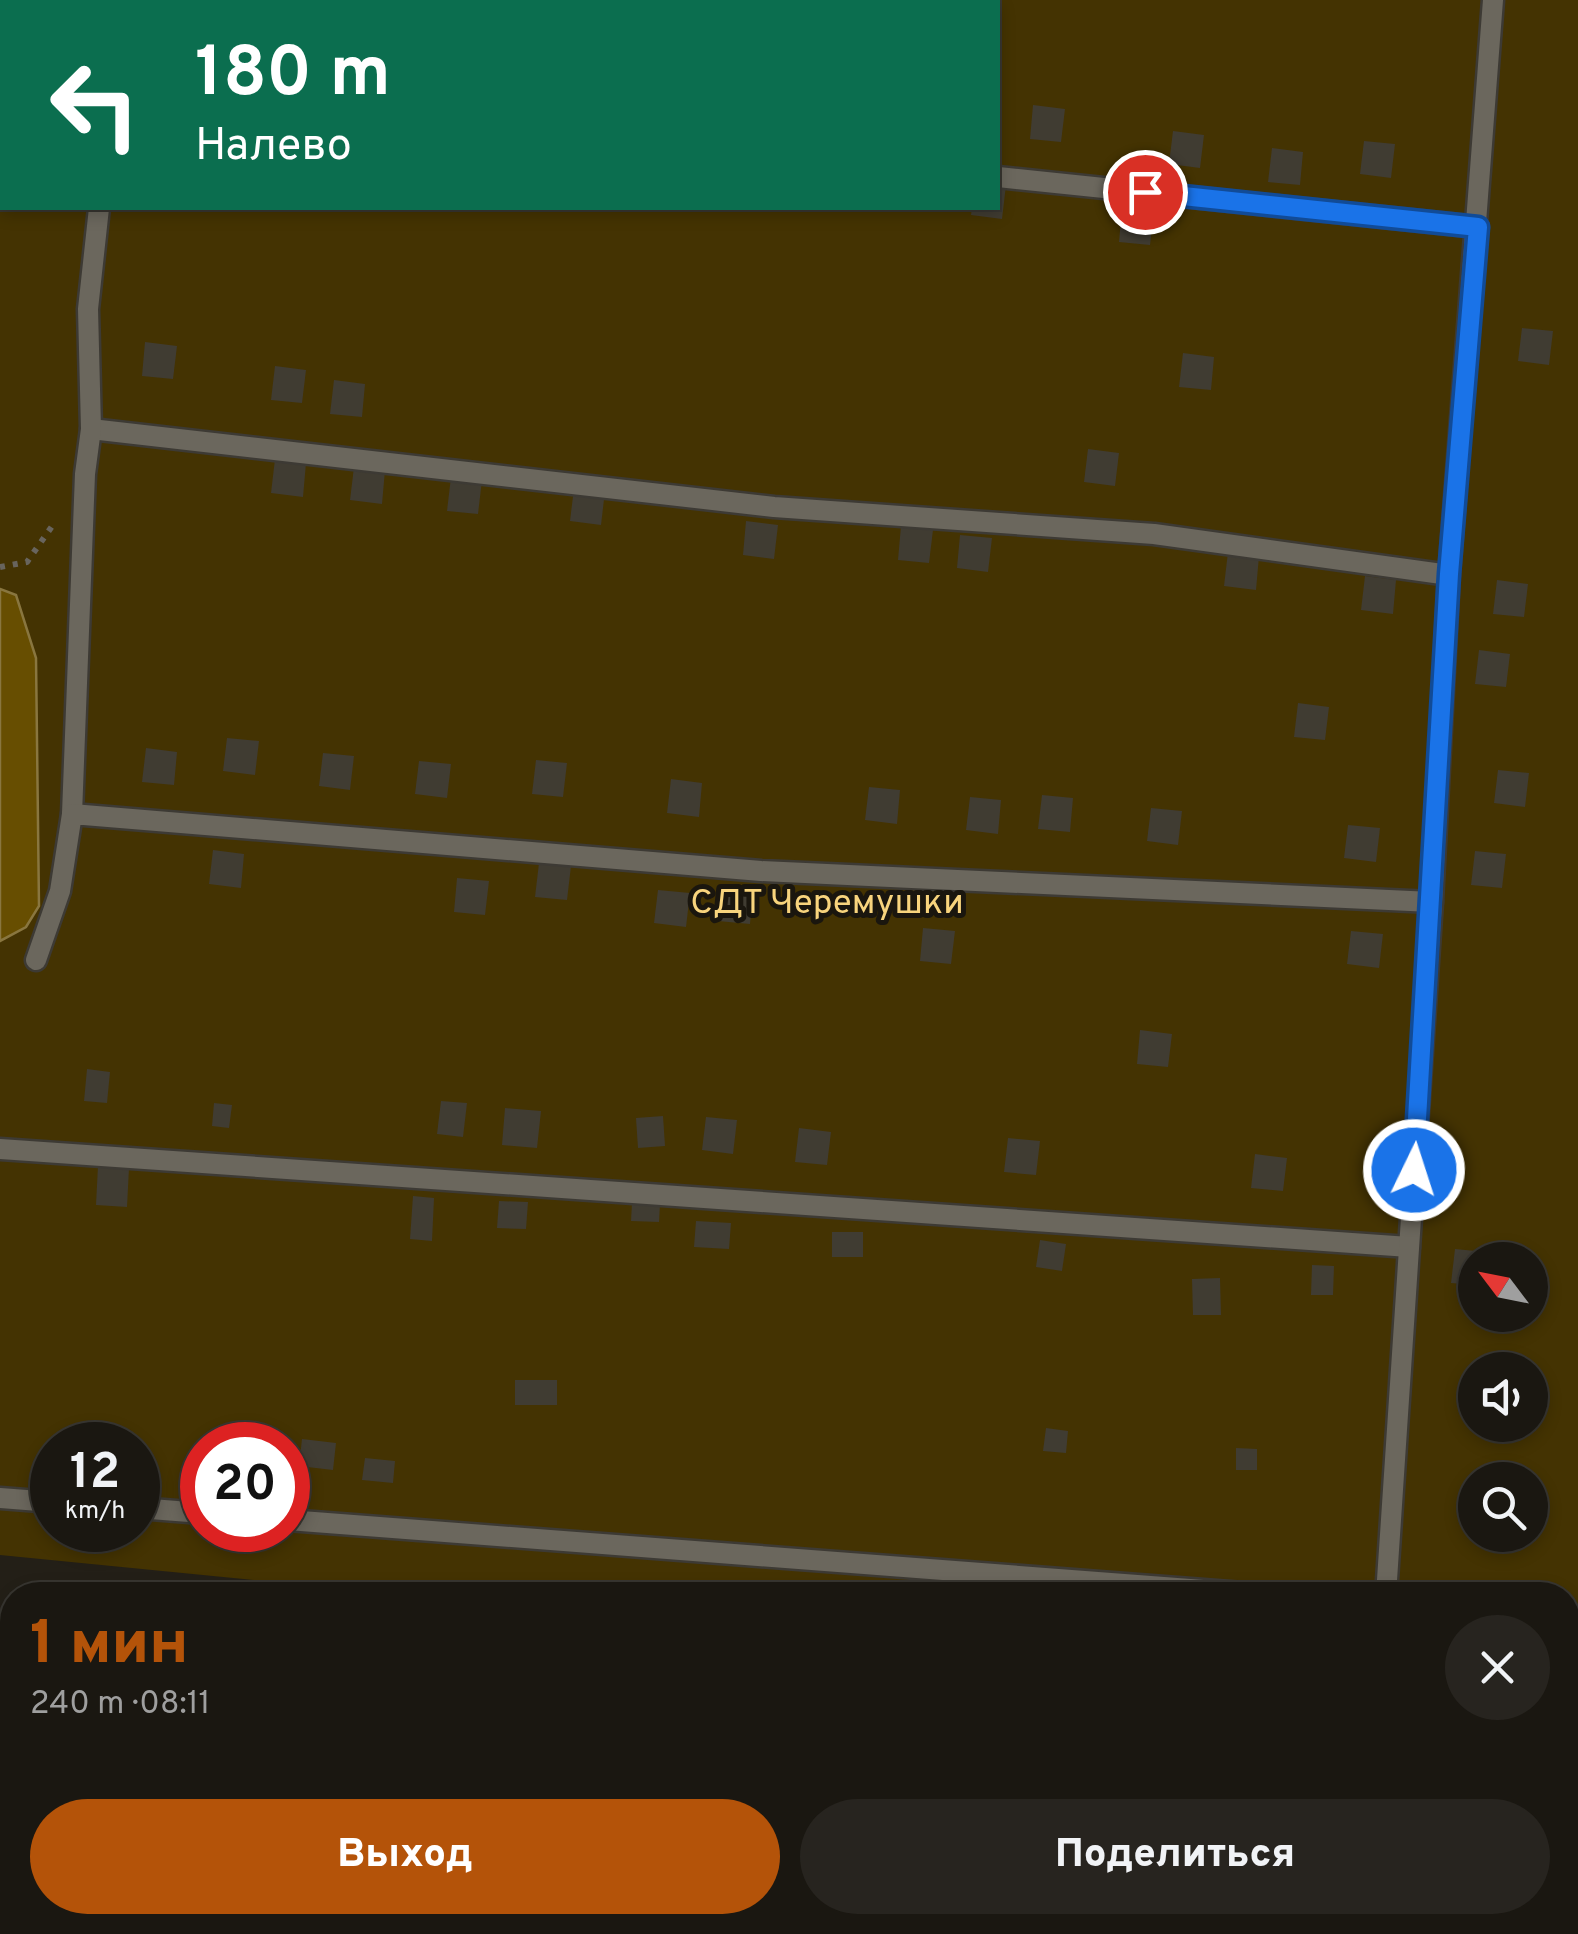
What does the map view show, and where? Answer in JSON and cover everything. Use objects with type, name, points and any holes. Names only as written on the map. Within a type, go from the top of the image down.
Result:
[{"type":"lane","points":[[1387,1582],[1432,902],[1449,574],[1493,0]]},
{"type":"lane","points":[[1000,177],[1478,227]]},
{"type":"lane","points":[[36,960],[60,891],[72,814],[85,474],[91,429],[88,310],[99,210]]},
{"type":"lane","points":[[91,429],[774,507],[1154,534],[1449,574]]},
{"type":"lane","points":[[72,814],[761,871],[1432,902]]},
{"type":"lane","points":[[0,1149],[1409,1247]]},
{"type":"lane","points":[[0,1498],[30,1500]]},
{"type":"lane","points":[[310,1522],[1099,1582]]},
{"type":"path","points":[[0,566],[26,562],[85,474]]},
{"type":"green space","name":"СДТ Черемушки","points":[[1000,0],[1578,0],[1578,1582],[274,1582],[0,1555],[0,210],[1000,210]]},
{"type":"shaded area","points":[[0,589],[16,595],[36,658],[39,906],[26,927],[0,941]]},
{"type":"building","points":[[1033,105],[1065,109],[1061,142],[1030,139]]},
{"type":"building","points":[[1173,131],[1204,135],[1200,168],[1169,164]]},
{"type":"building","points":[[1364,141],[1395,144],[1391,178],[1360,174]]},
{"type":"building","points":[[1272,148],[1303,152],[1300,185],[1268,182]]},
{"type":"building","points":[[1000,184],[1006,185],[1002,219],[971,215],[972,210],[1000,210]]},
{"type":"building","points":[[1122,208],[1154,212],[1150,245],[1119,242]]},
{"type":"building","points":[[1522,328],[1553,331],[1549,365],[1518,361]]},
{"type":"building","points":[[145,342],[177,346],[173,379],[142,376]]},
{"type":"building","points":[[1183,353],[1214,357],[1211,390],[1179,387]]},
{"type":"building","points":[[275,366],[306,370],[302,403],[271,400]]},
{"type":"building","points":[[334,380],[365,384],[362,417],[330,414]]},
{"type":"building","points":[[1088,449],[1119,453],[1115,486],[1084,482]]},
{"type":"building","points":[[275,459],[306,463],[303,497],[271,493]]},
{"type":"building","points":[[354,467],[385,470],[382,504],[350,500]]},
{"type":"building","points":[[451,477],[482,480],[478,514],[447,511]]},
{"type":"building","points":[[574,488],[605,491],[601,525],[570,521]]},
{"type":"building","points":[[746,521],[778,525],[774,559],[743,555]]},
{"type":"building","points":[[901,526],[933,530],[929,563],[898,560]]},
{"type":"building","points":[[960,535],[992,538],[988,572],[957,568]]},
{"type":"building","points":[[1228,552],[1259,556],[1256,590],[1224,586]]},
{"type":"building","points":[[1365,576],[1396,580],[1393,614],[1361,610]]},
{"type":"building","points":[[1497,580],[1528,584],[1524,617],[1493,614]]},
{"type":"building","points":[[1479,650],[1510,654],[1506,687],[1475,684]]},
{"type":"building","points":[[1298,703],[1329,707],[1325,740],[1294,737]]},
{"type":"building","points":[[227,738],[259,741],[255,775],[223,771]]},
{"type":"building","points":[[146,748],[177,752],[174,785],[142,782]]},
{"type":"building","points":[[323,753],[354,756],[350,790],[319,786]]},
{"type":"building","points":[[536,760],[567,763],[563,797],[532,794]]},
{"type":"building","points":[[419,761],[451,764],[447,798],[415,794]]},
{"type":"building","points":[[1498,770],[1529,773],[1525,807],[1494,803]]},
{"type":"building","points":[[671,779],[702,783],[699,817],[667,813]]},
{"type":"building","points":[[869,787],[900,790],[897,824],[865,820]]},
{"type":"building","points":[[1042,795],[1073,798],[1070,832],[1038,829]]},
{"type":"building","points":[[970,797],[1001,800],[998,834],[966,830]]},
{"type":"building","points":[[1151,808],[1182,811],[1178,845],[1147,841]]},
{"type":"building","points":[[1348,825],[1380,828],[1376,862],[1344,858]]},
{"type":"building","points":[[213,850],[244,854],[241,888],[209,884]]},
{"type":"building","points":[[1475,851],[1506,854],[1502,888],[1471,885]]},
{"type":"building","points":[[539,863],[571,866],[567,900],[535,897]]},
{"type":"building","points":[[457,878],[489,881],[485,915],[454,912]]},
{"type":"building","points":[[722,887],[753,891],[750,924],[718,921]]},
{"type":"building","points":[[658,890],[690,893],[686,927],[654,923]]},
{"type":"building","points":[[923,928],[955,931],[951,964],[920,961]]},
{"type":"building","points":[[1351,931],[1383,934],[1379,968],[1347,964]]},
{"type":"building","points":[[1140,1030],[1172,1034],[1168,1067],[1137,1064]]},
{"type":"building","points":[[87,1069],[110,1072],[107,1103],[84,1101]]},
{"type":"building","points":[[441,1101],[467,1103],[463,1137],[437,1134]]},
{"type":"building","points":[[214,1103],[232,1105],[229,1128],[212,1126]]},
{"type":"building","points":[[505,1108],[541,1111],[537,1148],[502,1145]]},
{"type":"building","points":[[663,1116],[665,1146],[638,1148],[636,1118]]},
{"type":"building","points":[[706,1117],[737,1120],[733,1154],[702,1150]]},
{"type":"building","points":[[799,1128],[831,1132],[827,1165],[795,1162]]},
{"type":"building","points":[[1008,1138],[1040,1141],[1036,1175],[1004,1172]]},
{"type":"building","points":[[1255,1154],[1287,1158],[1283,1191],[1251,1188]]},
{"type":"building","points":[[98,1166],[129,1168],[127,1207],[96,1205]]},
{"type":"building","points":[[413,1196],[434,1198],[432,1241],[410,1239]]},
{"type":"building","points":[[499,1201],[528,1202],[526,1229],[497,1228]]},
{"type":"building","points":[[632,1203],[660,1204],[659,1222],[631,1221]]},
{"type":"building","points":[[696,1221],[731,1223],[729,1249],[694,1247]]},
{"type":"building","points":[[832,1232],[863,1232],[863,1257],[832,1257]]},
{"type":"building","points":[[1040,1240],[1066,1244],[1062,1271],[1036,1267]]},
{"type":"building","points":[[1455,1249],[1458,1249],[1458,1284],[1451,1283]]},
{"type":"building","points":[[1312,1265],[1334,1266],[1333,1295],[1311,1295]]},
{"type":"building","points":[[1220,1278],[1221,1315],[1193,1315],[1192,1279]]},
{"type":"building","points":[[515,1380],[557,1380],[557,1405],[515,1405]]},
{"type":"building","points":[[1046,1428],[1068,1431],[1066,1453],[1043,1451]]},
{"type":"building","points":[[310,1440],[336,1443],[333,1470],[310,1467]]},
{"type":"building","points":[[1236,1448],[1257,1449],[1257,1470],[1236,1470]]},
{"type":"building","points":[[365,1458],[395,1461],[393,1483],[362,1480]]},
{"type":"route","points":[[1145,192],[1478,227],[1449,574],[1414,1170]]}]
